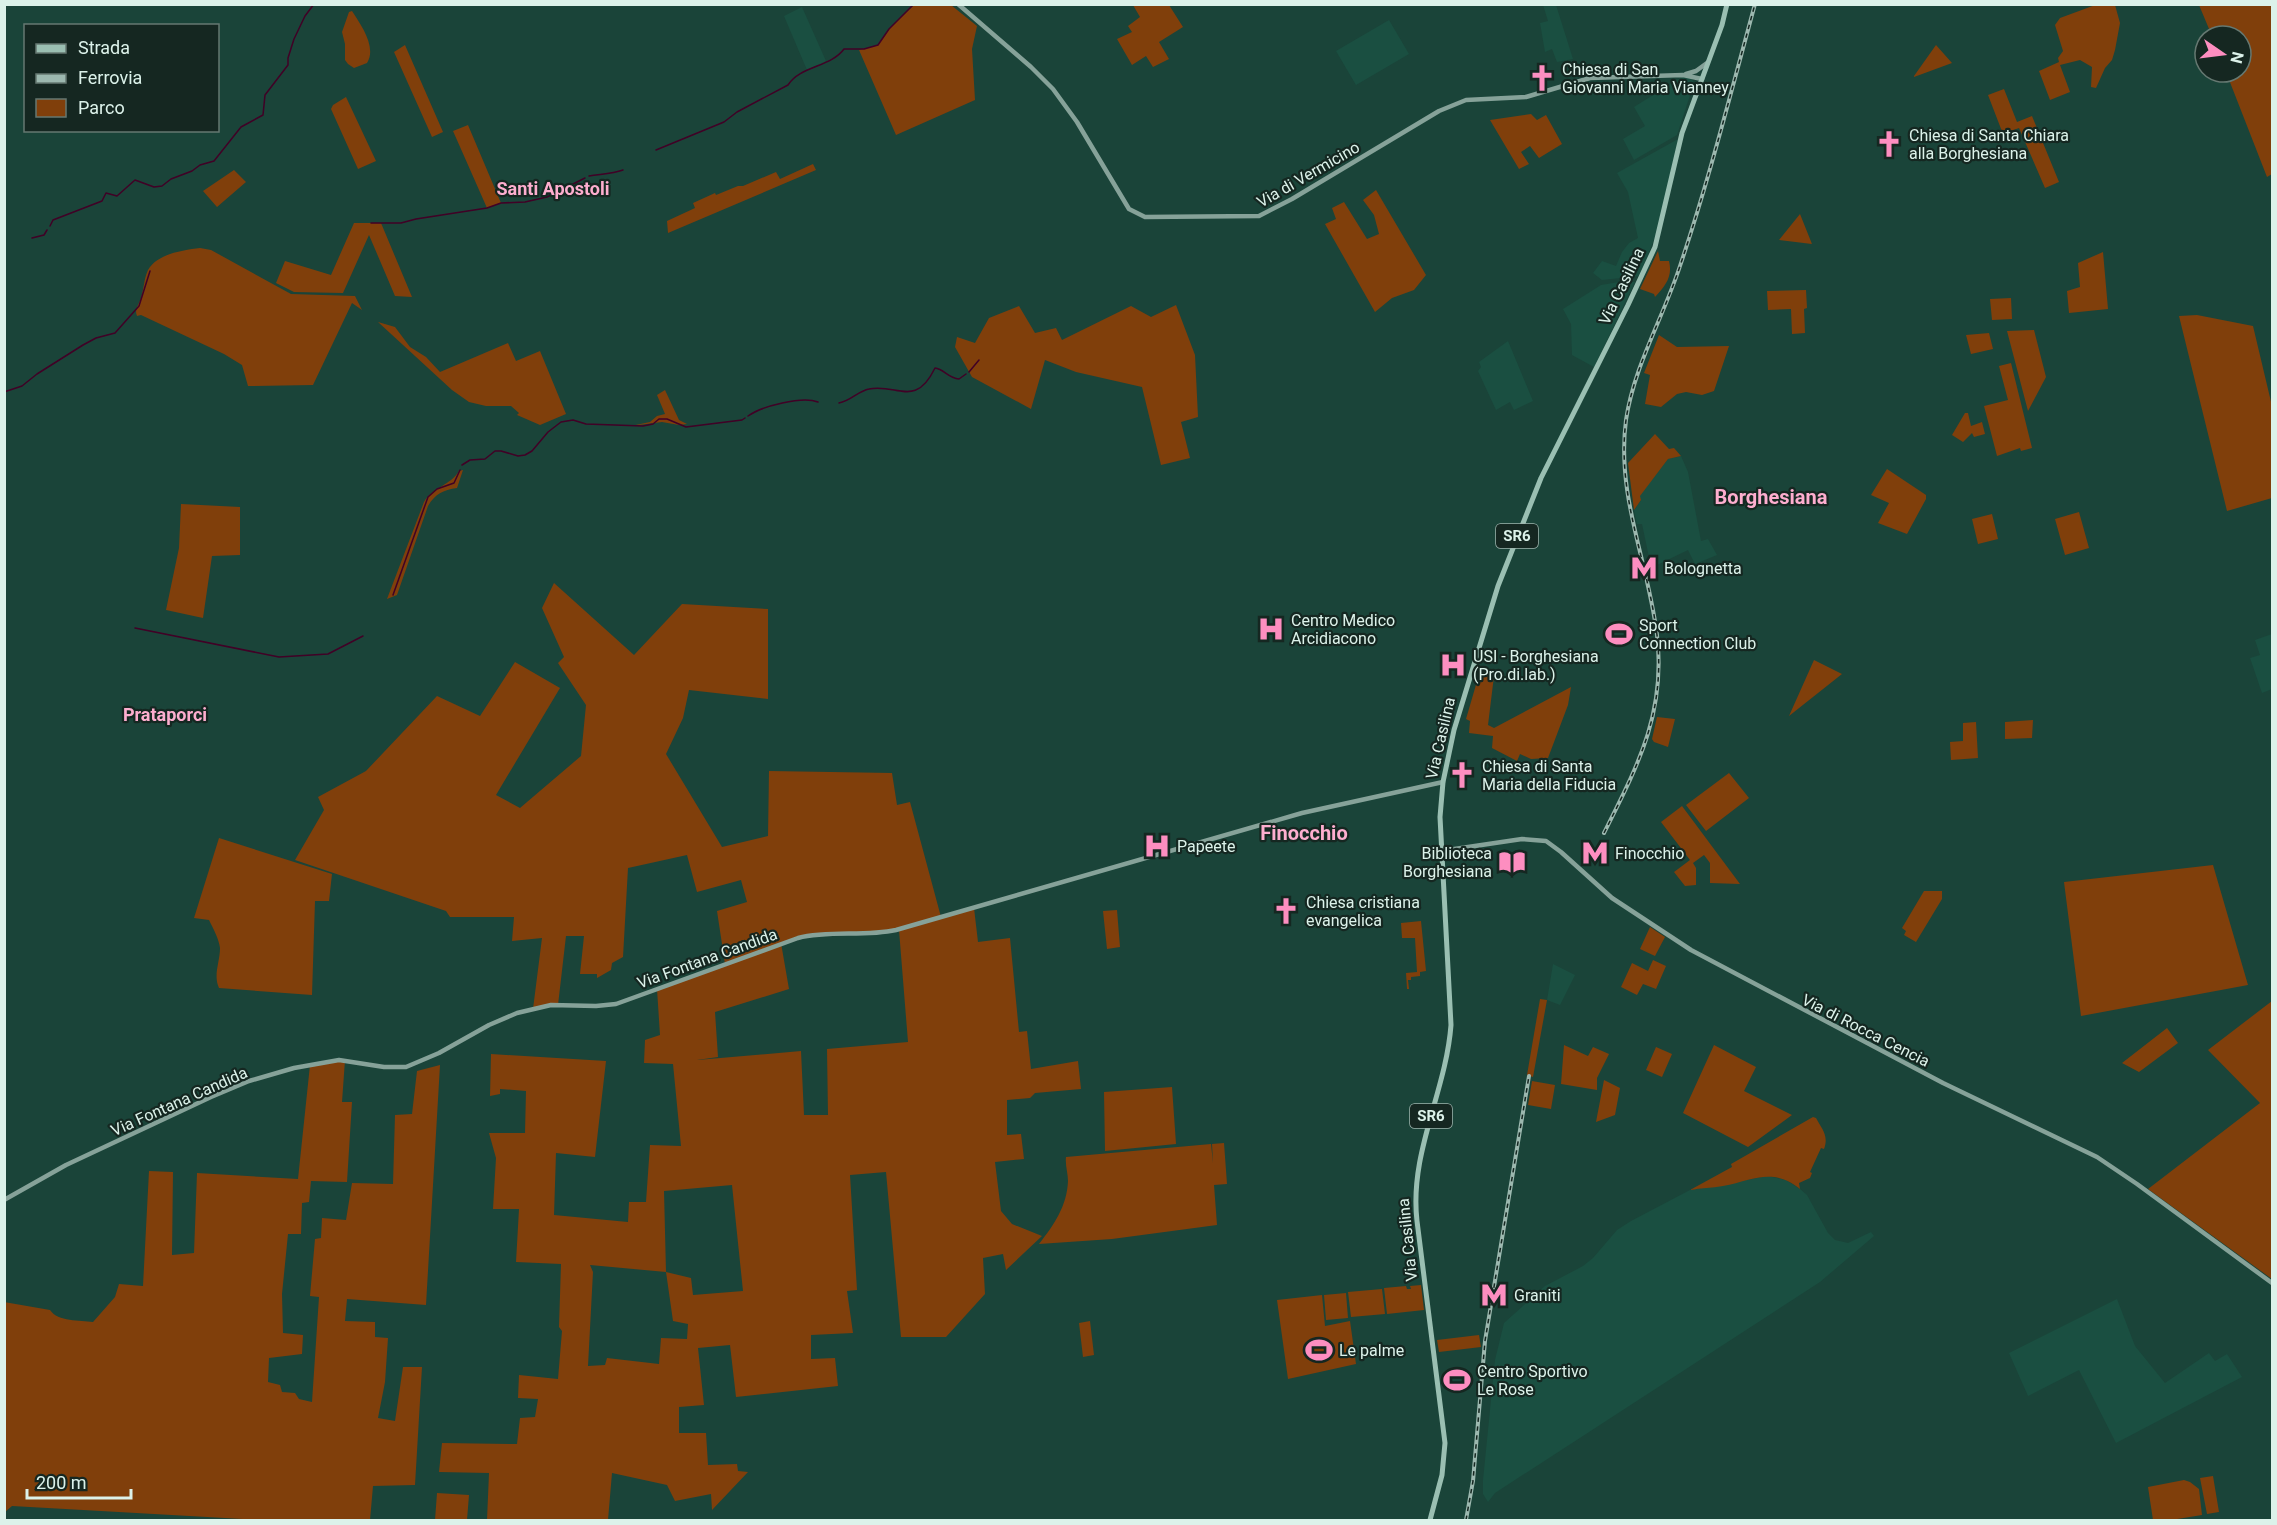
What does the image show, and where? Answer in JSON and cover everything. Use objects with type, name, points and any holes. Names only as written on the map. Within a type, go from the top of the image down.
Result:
[{"type":"main road","name":"Via di Vermicino","points":[[958,4],[1053,89],[1075,120],[1129,209],[1145,217],[1259,216],[1292,199],[1438,111],[1464,100],[1529,96],[1588,79],[1683,75],[1702,77]]},
{"type":"main road","name":"Via Casilina","points":[[1430,1521],[1442,1475],[1445,1443],[1415,1193],[1418,1164],[1452,1024],[1441,850],[1440,817],[1443,782],[1454,730],[1498,586],[1546,465],[1652,254],[1661,226],[1682,135],[1727,4]]},
{"type":"main road","name":"Via di Vermicino","points":[[1683,75],[1693,73],[1707,63]]},
{"type":"main road","name":"Via di Vermicino","points":[[1693,73],[1702,77]]},
{"type":"main road","name":"Via Fontana Candida","points":[[4,1200],[66,1165],[211,1097],[255,1079],[294,1068],[341,1060],[384,1068],[410,1066],[497,1021],[524,1011],[558,1005],[615,1004],[796,939],[816,935],[875,934],[896,930],[1300,814],[1443,782]]},
{"type":"main road","name":"Via di Rocca Cencia","points":[[1441,850],[1522,839],[1539,839],[1549,843],[1612,898],[1691,950],[1943,1083],[2097,1157],[2272,1283]]},
{"type":"shaded area","points":[[1543,5],[1556,5],[1573,59],[1557,62],[1552,49],[1545,52],[1540,23],[1548,21]]},
{"type":"shaded area","points":[[802,7],[826,61],[807,70],[784,16]]},
{"type":"shaded area","points":[[1389,20],[1409,54],[1356,85],[1336,51]]},
{"type":"shaded area","points":[[1682,77],[1691,78],[1694,83],[1677,135],[1634,160],[1623,139],[1645,126],[1634,107]]},
{"type":"shaded area","points":[[1678,139],[1658,229],[1640,276],[1602,280],[1593,273],[1602,261],[1616,266],[1629,243],[1638,238],[1628,192],[1617,173]]},
{"type":"shaded area","points":[[1635,282],[1594,367],[1572,355],[1571,324],[1563,309],[1601,285]]},
{"type":"shaded area","points":[[1508,341],[1533,401],[1514,410],[1510,402],[1496,410],[1478,371],[1481,367],[1479,362]]},
{"type":"shaded area","points":[[1681,456],[1688,472],[1701,541],[1708,539],[1717,555],[1695,564],[1688,550],[1655,566],[1654,561],[1650,562],[1642,524],[1637,524],[1634,510],[1641,500],[1639,496],[1668,459]]},
{"type":"shaded area","points":[[2272,634],[2272,689],[2262,693],[2250,658],[2260,655],[2255,640]]},
{"type":"shaded area","points":[[1553,964],[1575,975],[1560,1005],[1547,1000]]},
{"type":"shaded area","points":[[1768,1176],[1786,1180],[1807,1195],[1828,1233],[1835,1240],[1848,1243],[1871,1232],[1874,1236],[1820,1282],[1495,1493],[1488,1502],[1483,1494],[1483,1480],[1495,1360],[1504,1323],[1545,1286],[1583,1266],[1593,1258],[1617,1230],[1631,1221],[1690,1190]]},
{"type":"shaded area","points":[[2117,1299],[2135,1346],[2165,1383],[2209,1353],[2215,1361],[2227,1354],[2242,1377],[2116,1443],[2079,1370],[2028,1396],[2009,1353]]},
{"type":"green space","points":[[2098,4],[2115,5],[2120,23],[2112,60],[2105,68],[2096,88],[2091,87],[2092,67],[2080,60],[2060,65],[2070,92],[2050,100],[2039,71],[2059,62],[2058,58],[2063,51],[2055,25],[2060,18]]},
{"type":"green space","points":[[914,5],[951,5],[977,26],[972,49],[975,100],[896,135],[859,50],[878,45],[889,29]]},
{"type":"green space","points":[[1133,5],[1169,5],[1183,27],[1159,42],[1169,59],[1153,67],[1146,56],[1132,65],[1117,39],[1132,32],[1128,26],[1140,17]]},
{"type":"green space","points":[[2199,5],[2272,5],[2272,174],[2267,177],[2231,84],[2253,84],[2253,24],[2207,24]]},
{"type":"green space","points":[[352,11],[367,36],[370,50],[367,63],[354,68],[345,60],[342,32],[349,12]]},
{"type":"green space","points":[[405,45],[443,132],[432,137],[394,52]]},
{"type":"green space","points":[[1936,45],[1952,63],[1914,77],[1914,76]]},
{"type":"green space","points":[[2004,89],[2017,122],[2032,116],[2059,182],[2045,188],[2019,128],[2003,134],[1988,95]]},
{"type":"green space","points":[[346,97],[376,161],[358,169],[331,109],[333,105]]},
{"type":"green space","points":[[1531,114],[1537,120],[1546,115],[1562,144],[1539,158],[1530,146],[1521,152],[1529,164],[1519,169],[1490,120]]},
{"type":"green space","points":[[468,125],[501,203],[487,208],[453,131]]},
{"type":"green space","points":[[813,164],[816,170],[668,233],[667,221],[695,208],[693,203],[776,172],[780,179]]},
{"type":"green space","points":[[234,170],[246,182],[217,207],[203,191]]},
{"type":"green space","points":[[1376,190],[1426,275],[1414,290],[1392,298],[1375,312],[1325,224],[1336,219],[1332,208],[1344,202],[1367,239],[1379,234],[1374,215],[1363,200]]},
{"type":"green space","points":[[1800,214],[1812,244],[1779,240]]},
{"type":"green space","points":[[354,223],[381,223],[412,297],[395,296],[369,235],[343,293],[294,292],[276,283],[285,261],[331,275]]},
{"type":"green space","points":[[200,248],[211,250],[291,294],[355,296],[362,310],[352,303],[313,385],[248,386],[242,365],[224,354],[141,315],[137,316],[136,309],[148,270],[152,265],[171,254]]},
{"type":"green space","points":[[1658,251],[1660,261],[1669,261],[1670,272],[1665,285],[1655,297],[1654,294],[1640,289]]},
{"type":"green space","points":[[2103,252],[2108,309],[2069,313],[2067,291],[2080,287],[2078,263]]},
{"type":"green space","points":[[1806,290],[1805,333],[1792,334],[1791,309],[1768,310],[1767,291]]},
{"type":"green space","points":[[2011,298],[2012,319],[1992,320],[1990,299]]},
{"type":"green space","points":[[1176,305],[1195,355],[1198,417],[1181,422],[1190,458],[1161,465],[1142,387],[1076,372],[1045,360],[1031,409],[972,377],[955,347],[957,337],[975,343],[989,318],[1019,306],[1035,333],[1056,328],[1062,340],[1131,306],[1151,317]]},
{"type":"green space","points":[[2197,315],[2253,326],[2272,406],[2272,498],[2227,511],[2179,316]]},
{"type":"green space","points":[[378,322],[395,327],[410,347],[426,357],[440,372],[508,343],[516,361],[540,351],[566,414],[540,425],[517,415],[519,413],[511,406],[486,406],[469,402],[452,390]]},
{"type":"green space","points":[[2034,330],[2046,377],[2028,411],[2007,331]]},
{"type":"green space","points":[[1989,333],[1993,349],[1971,354],[1966,335]]},
{"type":"green space","points":[[1659,335],[1677,347],[1729,346],[1714,391],[1702,395],[1686,392],[1677,394],[1661,407],[1645,404],[1650,375],[1644,373]]},
{"type":"green space","points":[[2011,363],[2032,448],[2021,451],[2020,448],[1997,456],[1984,406],[2008,400],[1999,366]]},
{"type":"green space","points":[[665,390],[679,420],[687,424],[662,422],[631,426],[650,422],[657,416],[665,414],[657,395]]},
{"type":"green space","points":[[1965,413],[1968,413],[1971,426],[1982,422],[1985,434],[1974,437],[1972,433],[1963,442],[1952,435]]},
{"type":"green space","points":[[1655,434],[1669,449],[1674,448],[1681,456],[1668,459],[1640,496],[1641,500],[1634,510],[1628,463]]},
{"type":"green space","points":[[1887,469],[1926,495],[1907,534],[1878,523],[1889,503],[1871,495]]},
{"type":"green space","points":[[463,470],[457,488],[440,493],[428,506],[397,595],[387,599],[424,502],[432,493]]},
{"type":"green space","points":[[181,504],[240,507],[240,555],[212,556],[203,618],[166,610],[179,548]]},
{"type":"green space","points":[[2079,512],[2089,548],[2065,555],[2055,519]]},
{"type":"green space","points":[[1992,514],[1998,539],[1978,544],[1972,519]]},
{"type":"green space","points":[[554,583],[634,655],[682,604],[768,609],[768,699],[689,690],[683,718],[666,754],[722,847],[768,836],[769,771],[892,773],[897,805],[910,802],[941,917],[974,908],[978,942],[1010,938],[1019,1032],[1027,1031],[1031,1069],[1078,1061],[1081,1089],[1035,1093],[1030,1098],[1007,1100],[1007,1135],[1021,1134],[1024,1159],[995,1162],[1001,1211],[1012,1224],[1042,1236],[1006,1270],[1003,1254],[983,1258],[985,1294],[946,1337],[901,1337],[886,1172],[850,1175],[857,1290],[847,1291],[853,1333],[811,1335],[811,1359],[835,1358],[838,1386],[736,1397],[730,1345],[698,1348],[704,1405],[679,1407],[679,1433],[706,1433],[708,1465],[737,1464],[738,1471],[748,1472],[712,1510],[711,1494],[675,1501],[667,1485],[612,1473],[608,1520],[487,1520],[489,1473],[439,1472],[442,1443],[517,1444],[520,1418],[535,1417],[538,1399],[518,1398],[519,1375],[558,1379],[562,1331],[559,1327],[561,1264],[516,1262],[519,1209],[493,1209],[496,1158],[489,1133],[525,1133],[526,1091],[500,1089],[500,1094],[490,1096],[491,1054],[606,1061],[595,1157],[556,1153],[554,1215],[628,1222],[629,1202],[646,1202],[650,1145],[681,1146],[673,1064],[644,1063],[645,1040],[660,1035],[657,989],[725,964],[717,911],[747,902],[741,880],[697,892],[687,855],[628,868],[623,957],[612,963],[611,970],[597,978],[597,974],[580,974],[584,936],[566,936],[558,1005],[533,1009],[542,938],[512,941],[514,917],[450,917],[446,911],[295,860],[324,810],[318,797],[366,771],[437,696],[480,716],[515,662],[560,688],[496,795],[520,808],[581,756],[586,705],[558,663],[564,657],[542,608]],"holes":[[[899,930],[908,1042],[827,1049],[828,1115],[804,1115],[801,1051],[697,1060],[718,1057],[715,1012],[789,989],[781,943],[811,936]],[[732,1185],[743,1291],[693,1295],[691,1278],[666,1272],[664,1191]],[[590,1265],[666,1272],[673,1321],[688,1324],[687,1339],[661,1338],[659,1364],[607,1358],[605,1365],[588,1366],[593,1272]]]},
{"type":"green space","points":[[1814,660],[1842,674],[1789,716]]},
{"type":"green space","points":[[1480,671],[1494,676],[1488,725],[1494,728],[1571,687],[1568,705],[1548,758],[1531,759],[1520,754],[1517,761],[1492,748],[1493,736],[1469,733],[1470,721],[1466,719]]},
{"type":"green space","points":[[1657,717],[1675,719],[1668,747],[1652,739]]},
{"type":"green space","points":[[2033,720],[2032,738],[2005,739],[2005,722]]},
{"type":"green space","points":[[1976,722],[1978,758],[1951,760],[1950,742],[1963,741],[1963,723]]},
{"type":"green space","points":[[1729,773],[1749,798],[1706,831],[1686,805]]},
{"type":"green space","points":[[1682,806],[1740,884],[1710,883],[1710,863],[1704,855],[1693,863],[1696,868],[1696,885],[1685,886],[1674,872],[1690,860],[1661,822]]},
{"type":"green space","points":[[219,838],[332,874],[329,901],[315,901],[312,995],[219,988],[217,973],[220,948],[217,937],[209,920],[194,918]]},
{"type":"green space","points":[[2213,865],[2248,985],[2081,1016],[2064,882]]},
{"type":"green space","points":[[1924,891],[1942,891],[1942,899],[1916,942],[1904,935],[1906,931],[1902,928]]},
{"type":"green space","points":[[1117,910],[1120,947],[1107,949],[1103,911]]},
{"type":"green space","points":[[1421,921],[1426,971],[1420,972],[1420,976],[1411,977],[1411,980],[1408,980],[1409,989],[1407,989],[1406,973],[1417,972],[1415,938],[1402,938],[1401,923]]},
{"type":"green space","points":[[1650,927],[1665,937],[1655,956],[1640,949]]},
{"type":"green space","points":[[1653,960],[1666,966],[1656,989],[1643,984],[1637,995],[1621,987],[1632,963],[1648,971]]},
{"type":"green space","points":[[1540,999],[1547,1000],[1533,1077],[1527,1075]]},
{"type":"green space","points":[[2272,1001],[2272,1279],[2148,1189],[2260,1103],[2208,1050]]},
{"type":"green space","points":[[2167,1028],[2178,1043],[2139,1072],[2122,1063]]},
{"type":"green space","points":[[1564,1045],[1588,1056],[1593,1047],[1609,1054],[1597,1078],[1597,1090],[1561,1084]]},
{"type":"green space","points":[[1714,1045],[1756,1067],[1744,1091],[1792,1115],[1748,1147],[1683,1113]]},
{"type":"green space","points":[[1656,1047],[1672,1054],[1662,1077],[1646,1070]]},
{"type":"green space","points":[[345,1060],[342,1102],[352,1102],[347,1182],[311,1181],[309,1202],[302,1203],[301,1234],[288,1234],[282,1294],[283,1333],[303,1335],[302,1354],[269,1358],[268,1382],[280,1385],[282,1392],[295,1393],[299,1399],[312,1402],[319,1297],[310,1296],[315,1239],[321,1238],[322,1218],[346,1220],[352,1183],[393,1184],[395,1115],[412,1114],[417,1071],[440,1065],[426,1305],[347,1299],[345,1321],[375,1322],[375,1337],[388,1338],[385,1382],[378,1418],[395,1421],[403,1367],[422,1367],[415,1485],[373,1486],[370,1520],[260,1520],[12,1506],[5,1512],[5,1520],[4,1302],[50,1310],[64,1319],[93,1322],[115,1297],[119,1284],[143,1286],[149,1171],[173,1172],[172,1255],[194,1253],[197,1173],[298,1179],[310,1065]]},
{"type":"green space","points":[[1604,1080],[1620,1088],[1615,1115],[1596,1122]]},
{"type":"green space","points":[[1532,1081],[1555,1085],[1551,1109],[1528,1105]]},
{"type":"green space","points":[[1172,1087],[1176,1144],[1105,1151],[1104,1092]]},
{"type":"green space","points":[[1813,1117],[1816,1118],[1826,1140],[1824,1149],[1821,1148],[1810,1172],[1812,1173],[1810,1178],[1799,1183],[1800,1189],[1781,1178],[1763,1177],[1723,1186],[1690,1190],[1732,1167],[1731,1164]]},
{"type":"green space","points":[[1224,1143],[1227,1184],[1214,1185],[1217,1225],[1112,1239],[1039,1244],[1055,1222],[1065,1199],[1068,1181],[1066,1157],[1211,1144],[1213,1163],[1212,1144]]},
{"type":"green space","points":[[1421,1285],[1424,1310],[1387,1314],[1384,1288],[1406,1286],[1407,1289],[1411,1289],[1410,1286]]},
{"type":"green space","points":[[1382,1289],[1385,1314],[1351,1317],[1348,1292]]},
{"type":"green space","points":[[1346,1293],[1348,1318],[1326,1320],[1324,1295]]},
{"type":"green space","name":"Le palme","points":[[1322,1295],[1325,1326],[1350,1321],[1356,1364],[1288,1379],[1277,1300]]},
{"type":"green space","points":[[1090,1321],[1094,1355],[1083,1357],[1079,1323]]},
{"type":"green space","points":[[1479,1335],[1481,1347],[1439,1352],[1437,1340]]},
{"type":"green space","points":[[2213,1476],[2219,1512],[2207,1514],[2200,1478]]},
{"type":"green space","points":[[2184,1480],[2199,1489],[2202,1515],[2171,1520],[2153,1520],[2148,1487]]},
{"type":"green space","points":[[437,1493],[469,1495],[467,1520],[435,1520]]},
{"type":"waterway","points":[[50,226],[53,220],[102,201],[106,193],[117,196],[135,180],[154,187],[162,186],[200,165],[214,161],[241,127],[263,115],[265,95],[288,65],[294,39],[305,16],[314,4]]},
{"type":"waterway","points":[[656,150],[724,122],[737,112],[788,85],[800,74],[831,60],[844,49],[864,49],[878,45],[889,29],[914,4]]},
{"type":"waterway","points":[[589,176],[623,170]]},
{"type":"waterway","points":[[371,223],[401,223],[487,208],[501,203],[525,202],[547,197],[585,178]]},
{"type":"waterway","points":[[32,238],[44,235],[47,230]]},
{"type":"waterway","points":[[4,392],[22,386],[37,374],[96,338],[115,333],[139,306],[150,271]]},
{"type":"waterway","points":[[969,372],[979,360]]},
{"type":"waterway","points":[[839,403],[869,389],[913,391],[928,380],[935,368],[959,379],[966,374]]},
{"type":"waterway","points":[[748,416],[782,403],[802,400],[818,402]]},
{"type":"waterway","points":[[462,465],[470,460],[485,459],[495,451],[518,456],[525,455],[561,422],[573,420],[586,424],[643,426],[653,424],[659,419],[667,419],[686,427],[745,418]]},
{"type":"waterway","points":[[393,595],[428,497],[437,489],[454,483],[460,470]]},
{"type":"waterway","points":[[135,628],[279,657],[328,654],[363,636]]},
{"type":"railway","points":[[1604,833],[1647,738],[1653,714],[1659,663],[1653,608],[1634,528],[1625,475],[1626,420],[1635,380],[1691,234],[1755,4]]},
{"type":"railway","points":[[1466,1520],[1473,1481],[1485,1341],[1529,1076]]},
{"type":"place","name":"Chiesa di San Giovanni Maria Vianney","points":[[1542,78]]},
{"type":"place","name":"Chiesa di Santa Chiara alla Borghesiana","points":[[1889,144]]},
{"type":"place","name":"Bolognetta","points":[[1644,568]]},
{"type":"place","name":"Centro Medico Arcidiacono","points":[[1271,629]]},
{"type":"place","name":"Sport Connection Club","points":[[1619,634]]},
{"type":"place","name":"USI - Borghesiana (Pro.di.lab.)","points":[[1453,665]]},
{"type":"place","name":"Chiesa di Santa Maria della Fiducia","points":[[1462,775]]},
{"type":"place","name":"Papeete","points":[[1157,846]]},
{"type":"place","name":"Finocchio","points":[[1595,853]]},
{"type":"place","name":"Biblioteca Borghesiana","points":[[1512,862]]},
{"type":"place","name":"Chiesa cristiana evangelica","points":[[1286,911]]},
{"type":"place","name":"Graniti","points":[[1494,1295]]},
{"type":"place","name":"Le palme","points":[[1319,1350]]},
{"type":"place","name":"Centro Sportivo Le Rose","points":[[1457,1380]]},
{"type":"district","name":"Santi Apostoli","points":[[553,189]]},
{"type":"district","name":"Borghesiana","points":[[1771,497]]},
{"type":"district","name":"Prataporci","points":[[165,715]]},
{"type":"district","name":"Finocchio","points":[[1304,833]]}]
